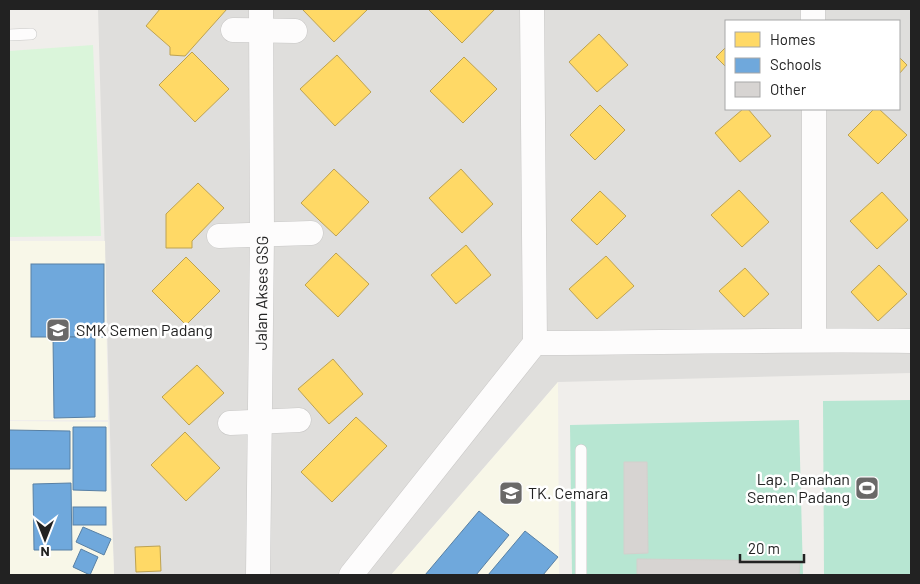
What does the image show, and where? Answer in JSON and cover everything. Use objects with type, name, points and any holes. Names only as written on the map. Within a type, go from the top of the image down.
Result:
[{"type":"street","points":[[351,575],[535,343],[532,9]]},
{"type":"street","points":[[233,30],[261,20],[295,32]]},
{"type":"street","name":"Jalan Akses GSG","points":[[258,575],[262,236],[261,20]]},
{"type":"street","points":[[814,110],[814,339]]},
{"type":"street","points":[[219,236],[311,233]]},
{"type":"street","points":[[535,343],[667,343],[814,339],[911,341]]},
{"type":"street","points":[[230,423],[299,420]]},
{"type":"lane","points":[[9,35],[31,34]]},
{"type":"lane","points":[[580,450],[581,575]]},
{"type":"shaded area","points":[[98,9],[911,9],[911,373],[558,382],[391,575],[114,575]]},
{"type":"shaded area","name":"SMK Semen Padang","points":[[9,241],[105,241],[108,420],[9,420]]},
{"type":"shaded area","name":"TK. Cemara","points":[[558,382],[559,575],[391,575],[534,410]]},
{"type":"shaded area","points":[[9,421],[108,422],[114,575],[9,575]]},
{"type":"green space","points":[[93,45],[101,236],[9,237],[9,51]]},
{"type":"green space","name":"Lap. Panahan Semen Padang","points":[[911,400],[911,575],[824,575],[823,401]]},
{"type":"green space","points":[[799,420],[803,575],[572,575],[570,425]]},
{"type":"building: Homes","points":[[160,9],[227,9],[185,56],[170,55],[170,47],[146,26]]},
{"type":"building: Homes","points":[[302,9],[366,9],[367,10],[334,42]]},
{"type":"building: Homes","points":[[428,9],[495,9],[462,43]]},
{"type":"building: Homes","points":[[599,34],[628,65],[597,92],[569,62]]},
{"type":"building: Homes","points":[[725,48],[725,66],[716,57]]},
{"type":"building: Homes","points":[[192,52],[229,89],[195,122],[159,85]]},
{"type":"building: Homes","points":[[337,55],[371,92],[335,126],[300,89]]},
{"type":"building: Homes","points":[[464,57],[497,89],[463,123],[430,91]]},
{"type":"building: Homes","points":[[900,58],[907,65],[900,73]]},
{"type":"building: Homes","points":[[600,105],[625,130],[595,160],[570,135]]},
{"type":"building: Homes","points":[[742,110],[749,110],[771,136],[740,162],[715,133]]},
{"type":"building: Homes","points":[[873,110],[880,110],[907,135],[878,164],[848,135]]},
{"type":"building: Homes","points":[[334,169],[369,202],[336,236],[301,203]]},
{"type":"building: Homes","points":[[461,169],[493,204],[462,233],[429,198]]},
{"type":"building: Homes","points":[[198,183],[224,208],[192,241],[192,248],[166,248],[166,214]]},
{"type":"building: Homes","points":[[739,190],[769,222],[742,247],[711,215]]},
{"type":"building: Homes","points":[[600,191],[626,216],[597,245],[571,220]]},
{"type":"building: Homes","points":[[882,192],[908,220],[877,249],[850,221]]},
{"type":"building: Homes","points":[[466,245],[491,275],[456,304],[431,275]]},
{"type":"building: Homes","points":[[336,253],[369,284],[338,317],[305,285]]},
{"type":"building: Homes","points":[[606,256],[634,286],[597,319],[569,289]]},
{"type":"building: Homes","points":[[186,257],[220,291],[186,325],[152,291]]},
{"type":"building: Homes","points":[[879,265],[907,294],[878,321],[851,292]]},
{"type":"building: Homes","points":[[745,268],[769,294],[744,317],[719,291]]},
{"type":"building: Homes","points":[[333,359],[363,394],[329,424],[298,389]]},
{"type":"building: Homes","points":[[197,365],[224,393],[189,425],[162,397]]},
{"type":"building: Homes","points":[[356,417],[387,446],[332,502],[301,472]]},
{"type":"building: Homes","points":[[185,432],[220,468],[186,501],[151,465]]},
{"type":"building: Homes","points":[[160,546],[161,571],[136,572],[135,547]]},
{"type":"building: Schools","points":[[31,264],[104,264],[104,337],[31,337]]},
{"type":"building: Schools","points":[[53,337],[95,337],[95,417],[54,418]]},
{"type":"building: Schools","points":[[73,427],[106,427],[106,491],[73,490]]},
{"type":"building: Schools","points":[[9,430],[70,431],[70,469],[9,469]]},
{"type":"building: Schools","points":[[71,483],[72,550],[34,550],[33,484]]},
{"type":"building: Schools","points":[[73,507],[106,507],[106,525],[73,525]]},
{"type":"building: Schools","points":[[479,511],[509,535],[476,575],[425,575]]},
{"type":"building: Schools","points":[[83,527],[111,539],[104,555],[76,542]]},
{"type":"building: Schools","points":[[525,531],[558,557],[543,575],[488,575]]},
{"type":"building: Schools","points":[[81,549],[98,557],[90,575],[73,567]]},
{"type":"building: Other","points":[[624,462],[647,462],[648,553],[624,554]]},
{"type":"building: Other","points":[[637,559],[800,561],[799,575],[637,575]]},
{"type":"place","name":"SMK Semen Padang","points":[[58,330]]},
{"type":"place","name":"Lap. Panahan Semen Padang","points":[[867,488]]},
{"type":"place","name":"TK. Cemara","points":[[511,493]]}]
